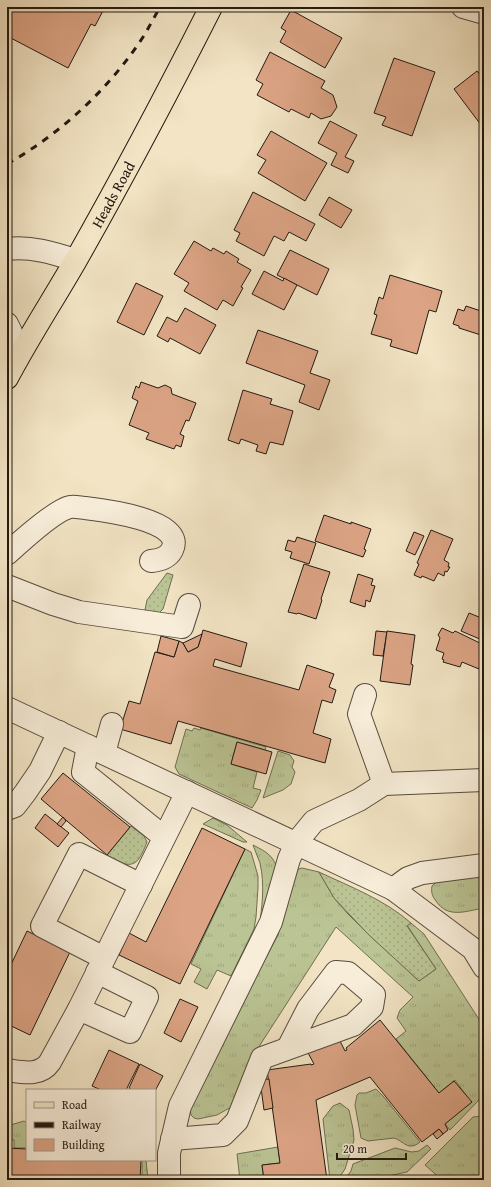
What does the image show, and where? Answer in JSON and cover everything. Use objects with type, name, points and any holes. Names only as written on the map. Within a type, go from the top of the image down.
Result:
[{"type":"main road","name":"Heads Road","points":[[7,378],[75,260],[160,107],[211,7]]},
{"type":"street","points":[[463,7],[484,13]]},
{"type":"street","points":[[7,249],[31,248],[75,260]]},
{"type":"street","points":[[7,324],[11,332],[18,357]]},
{"type":"street","points":[[7,554],[58,512],[70,507],[104,510],[140,518],[159,526],[168,532],[173,540],[172,549],[168,555],[161,560],[152,561]]},
{"type":"street","points":[[7,586],[53,604],[80,612],[182,628],[188,605]]},
{"type":"street","points":[[365,695],[359,714],[384,784]]},
{"type":"street","points":[[7,708],[393,889],[473,949],[484,966]]},
{"type":"street","points":[[112,724],[83,772],[164,837]]},
{"type":"street","points":[[7,808],[15,806],[25,793],[40,771],[59,732]]},
{"type":"street","points":[[169,1180],[169,1153],[180,1106],[271,922],[289,859],[296,843],[314,821],[359,800],[384,784],[484,780]]},
{"type":"street","points":[[7,1070],[34,1072],[48,1066],[59,1048],[187,792]]},
{"type":"street","points":[[79,1008],[130,1032],[147,997],[42,926],[45,920],[79,854],[141,886]]},
{"type":"street","points":[[393,889],[408,878],[422,873],[484,865]]},
{"type":"street","points":[[172,1139],[223,1135],[237,1121],[262,1058],[288,1048]]},
{"type":"green space","points":[[167,573],[173,575],[163,609],[159,613],[144,615],[147,600]]},
{"type":"green space","points":[[194,728],[200,730],[201,728],[266,747],[265,750],[237,742],[231,764],[257,772],[253,788],[261,790],[252,808],[179,774],[175,767],[186,729],[192,731]]},
{"type":"green space","points":[[278,751],[290,755],[294,761],[292,767],[295,772],[291,784],[283,790],[263,798]]},
{"type":"green space","points":[[213,818],[227,825],[247,842],[243,842],[203,824]]},
{"type":"green space","points":[[131,826],[144,836],[147,842],[137,861],[133,864],[124,864],[107,855]]},
{"type":"green space","points":[[253,845],[272,858],[278,871],[259,929],[263,888],[262,871]]},
{"type":"green space","points":[[245,849],[251,852],[258,876],[254,929],[231,976],[217,970],[207,989],[194,982],[201,969],[191,964]]},
{"type":"green space","points":[[302,868],[319,872],[334,898],[347,913],[419,981],[436,969],[407,925],[411,923],[424,934],[484,1027],[484,1091],[478,1101],[450,1130],[445,1124],[471,1102],[455,1080],[439,1093],[396,1039],[406,1031],[397,1018],[400,1010],[413,997],[336,927],[260,1045],[233,1106],[217,1115],[198,1119],[191,1115],[190,1110],[278,935],[296,870]]},
{"type":"green space","points":[[319,872],[390,907],[411,923],[407,926],[436,969],[419,981],[368,934],[334,898]]},
{"type":"green space","points":[[484,875],[484,908],[464,912],[452,912],[441,907],[433,896],[432,886],[435,883]]},
{"type":"green space","points":[[376,1089],[420,1142],[416,1145],[409,1146],[394,1138],[368,1141],[361,1138],[355,1105],[357,1095],[359,1093],[366,1093]]},
{"type":"green space","points":[[340,1103],[349,1110],[354,1140],[345,1169],[336,1179],[330,1180],[323,1119],[333,1106]]},
{"type":"green space","points":[[484,1116],[484,1180],[442,1180],[425,1165],[473,1117]]},
{"type":"green space","points":[[24,1121],[26,1122],[26,1148],[14,1148],[14,1140],[7,1140],[7,1126]]},
{"type":"green space","points":[[427,1145],[431,1149],[407,1172],[369,1180],[344,1180],[351,1171],[353,1164],[395,1148],[412,1152],[419,1151]]},
{"type":"green space","points":[[278,1147],[280,1163],[262,1165],[264,1180],[240,1180],[237,1154]]},
{"type":"green space","points":[[142,1161],[146,1161],[148,1180],[142,1180]]},
{"type":"building","points":[[7,7],[105,7],[95,26],[91,24],[68,68],[7,36]]},
{"type":"building","points":[[291,10],[342,38],[325,68],[280,42],[286,31],[281,28]]},
{"type":"building","points":[[270,52],[325,81],[321,88],[333,95],[337,107],[331,116],[321,119],[311,113],[309,118],[291,109],[289,112],[257,95],[263,84],[256,80]]},
{"type":"building","points":[[394,58],[435,72],[412,136],[382,125],[386,117],[374,113]]},
{"type":"building","points":[[477,71],[484,80],[484,129],[454,89]]},
{"type":"building","points":[[330,121],[357,135],[345,157],[354,161],[348,173],[331,165],[337,153],[318,143]]},
{"type":"building","points":[[271,131],[327,163],[305,201],[258,173],[266,160],[257,155]]},
{"type":"building","points":[[253,192],[315,224],[306,241],[289,232],[284,241],[274,236],[264,256],[236,241],[240,233],[234,230]]},
{"type":"building","points":[[329,197],[352,210],[341,228],[319,215]]},
{"type":"building","points":[[194,241],[211,251],[213,248],[224,254],[226,251],[239,259],[237,262],[251,270],[241,287],[243,288],[233,306],[223,300],[217,310],[184,291],[189,283],[174,274]]},
{"type":"building","points":[[290,250],[329,269],[317,295],[277,275]]},
{"type":"building","points":[[264,271],[283,281],[284,278],[297,285],[284,310],[252,294]]},
{"type":"building","points":[[390,275],[442,291],[436,312],[429,310],[417,354],[390,346],[392,340],[371,334],[377,315],[374,314],[379,297],[383,299]]},
{"type":"building","points":[[136,283],[163,296],[144,335],[117,322]]},
{"type":"building","points":[[466,306],[484,312],[484,336],[459,328],[459,326],[453,324],[458,309],[464,311]]},
{"type":"building","points":[[185,308],[216,325],[200,354],[170,338],[168,342],[157,336],[167,317],[177,322]]},
{"type":"building","points":[[258,330],[318,351],[310,373],[330,380],[319,410],[299,402],[305,385],[246,363]]},
{"type":"building","points":[[141,382],[158,388],[165,385],[171,388],[172,394],[196,403],[189,421],[186,420],[180,434],[184,436],[181,447],[176,445],[174,449],[146,439],[149,433],[129,425],[138,401],[132,398],[136,386],[139,388]]},
{"type":"building","points":[[243,390],[272,399],[270,404],[293,411],[283,445],[270,442],[266,454],[256,451],[258,445],[241,439],[239,444],[228,440]]},
{"type":"building","points":[[324,515],[371,529],[364,549],[366,550],[363,557],[315,541]]},
{"type":"building","points":[[431,530],[453,539],[444,560],[449,563],[448,567],[450,567],[447,572],[445,571],[444,576],[438,573],[434,581],[422,576],[421,578],[414,575],[419,564],[417,563]]},
{"type":"building","points":[[414,532],[424,536],[415,555],[406,551]]},
{"type":"building","points":[[297,537],[316,543],[309,564],[290,558],[292,552],[285,550],[288,540],[295,542]]},
{"type":"building","points":[[304,564],[330,572],[316,619],[298,613],[288,612]]},
{"type":"building","points":[[358,574],[373,579],[371,585],[375,586],[370,602],[366,600],[365,607],[350,602]]},
{"type":"building","points":[[469,613],[484,619],[484,635],[482,640],[461,631]]},
{"type":"building","points":[[442,628],[453,633],[455,631],[484,645],[484,657],[479,669],[462,662],[460,667],[443,662],[444,660],[442,659],[444,653],[436,650],[440,638],[438,635]]},
{"type":"building","points":[[203,630],[247,643],[241,667],[215,659],[213,666],[299,690],[307,665],[334,674],[329,687],[336,690],[332,703],[322,700],[313,733],[331,739],[325,763],[178,721],[171,744],[120,729],[129,701],[140,704],[155,652],[174,657],[179,641],[183,643],[188,652],[198,647]]},
{"type":"building","points":[[376,631],[387,632],[383,656],[373,655]]},
{"type":"building","points":[[387,631],[415,635],[410,685],[380,681]]},
{"type":"building","points":[[202,634],[198,647],[188,652],[183,643]]},
{"type":"building","points":[[161,636],[179,641],[174,657],[157,652]]},
{"type":"building","points":[[237,742],[272,752],[266,774],[231,764]]},
{"type":"building","points":[[63,773],[130,827],[107,855],[41,799]]},
{"type":"building","points":[[45,814],[69,833],[58,847],[35,828]]},
{"type":"building","points":[[63,817],[66,821],[61,827],[57,824]]},
{"type":"building","points":[[202,828],[245,849],[180,984],[119,955],[129,933],[146,942]]},
{"type":"building","points":[[27,931],[70,952],[30,1035],[7,1024],[7,973]]},
{"type":"building","points":[[180,999],[198,1007],[181,1042],[164,1033]]},
{"type":"building","points":[[380,1020],[439,1093],[454,1081],[472,1102],[445,1124],[448,1130],[443,1134],[439,1129],[422,1142],[370,1077],[316,1100],[327,1180],[264,1180],[262,1165],[280,1163],[267,1070],[314,1064],[307,1051],[338,1037],[345,1051],[347,1050],[346,1048]]},
{"type":"building","points":[[109,1050],[139,1064],[126,1089],[99,1089],[92,1086]]},
{"type":"building","points":[[140,1064],[163,1076],[156,1089],[129,1088]]},
{"type":"building","points":[[269,1079],[273,1108],[264,1110],[260,1080]]},
{"type":"building","points":[[439,1129],[443,1134],[437,1139],[433,1134]]},
{"type":"building","points":[[7,1148],[26,1149],[26,1161],[141,1161],[140,1180],[7,1180]]},
{"type":"railway","points":[[7,164],[47,138],[66,123],[101,90],[132,54],[160,7]]}]
